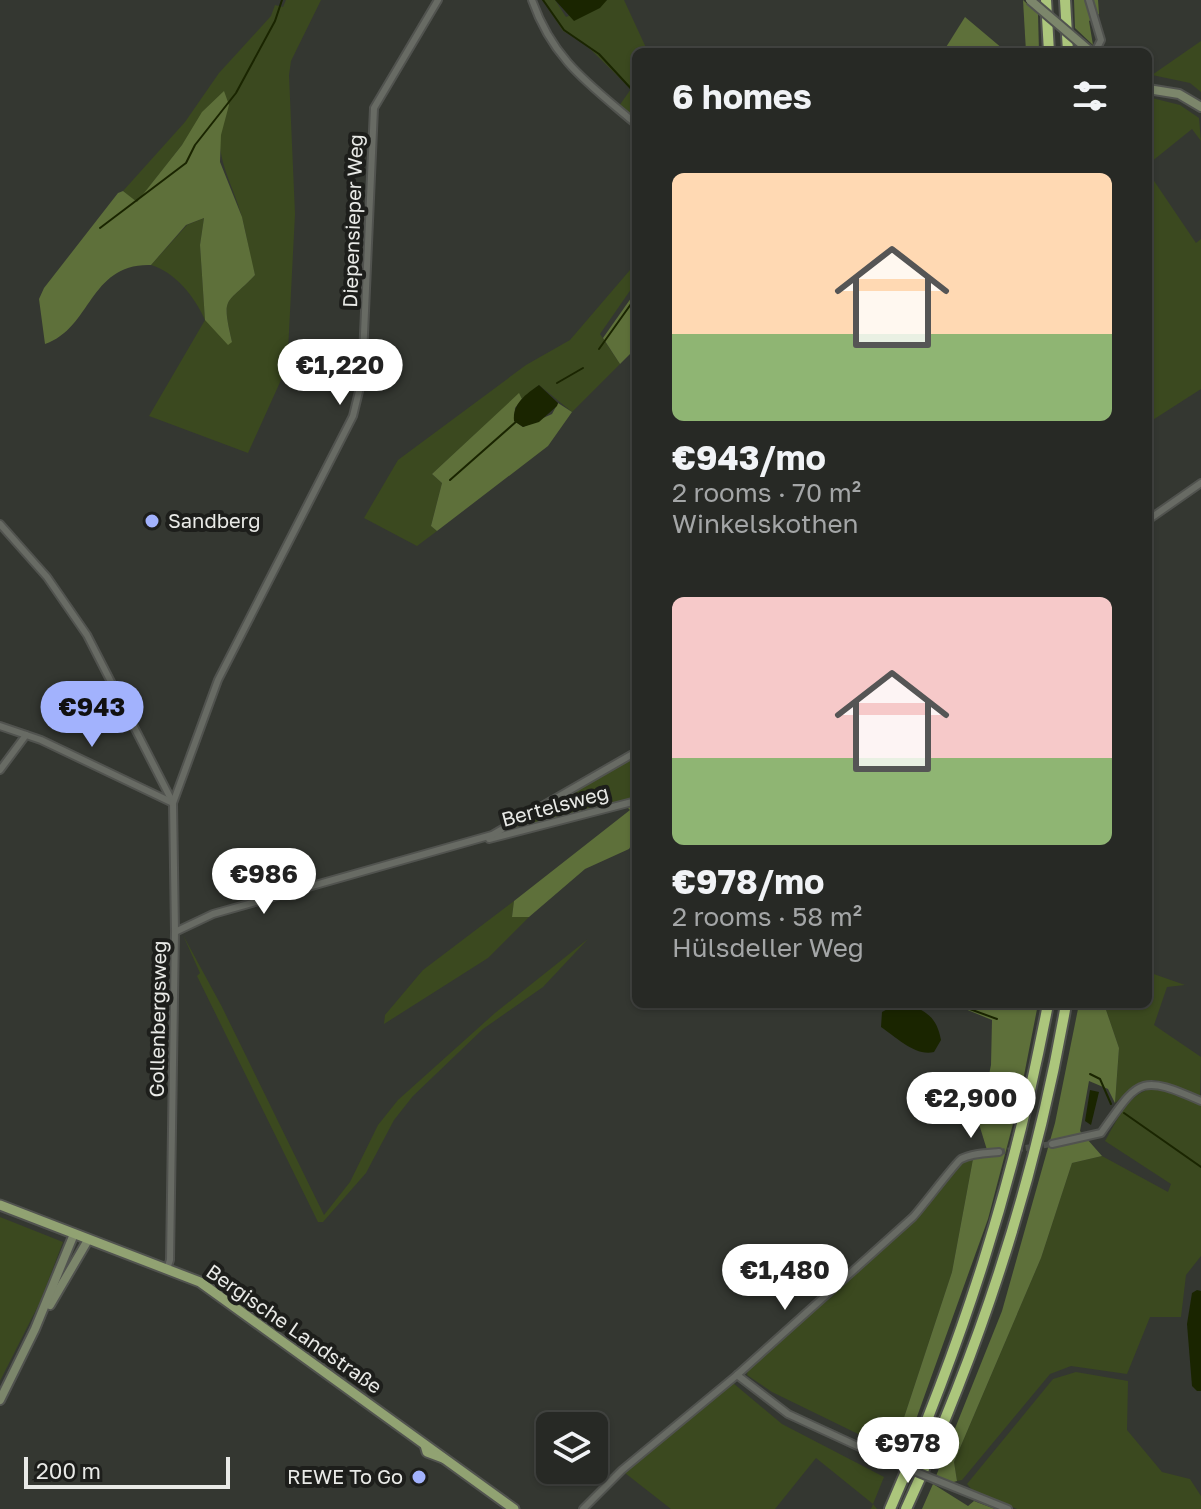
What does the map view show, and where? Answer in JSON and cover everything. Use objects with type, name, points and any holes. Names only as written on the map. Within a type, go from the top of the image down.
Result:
[{"type":"highway","points":[[1046,0],[1049,48]]},
{"type":"highway","points":[[1065,0],[1068,48]]},
{"type":"highway","points":[[890,1509],[937,1400],[992,1241],[1030,1097],[1047,1008]]},
{"type":"highway","points":[[906,1509],[953,1407],[989,1305],[1032,1157],[1065,1008]]},
{"type":"main road","name":"Bergische Landstraße","points":[[0,1205],[211,1289],[425,1445],[427,1452],[443,1458],[514,1509]]},
{"type":"street","name":"Diepensieper Weg","points":[[173,803],[218,680],[305,516],[353,416],[362,379],[374,108],[381,90],[438,0]]},
{"type":"street","points":[[532,0],[544,32],[555,49],[584,81],[632,121]]},
{"type":"street","points":[[1030,0],[1088,48]]},
{"type":"street","points":[[1089,0],[1101,40],[1096,48]]},
{"type":"street","points":[[1152,90],[1179,94],[1201,107]]},
{"type":"street","points":[[1152,517],[1201,483]]},
{"type":"street","points":[[0,524],[54,586],[87,635],[173,803],[175,932]]},
{"type":"street","points":[[0,726],[173,803]]},
{"type":"street","points":[[0,770],[26,735]]},
{"type":"street","name":"Gollenbergsweg","points":[[167,1269],[170,1260],[175,932],[213,914],[481,839],[525,819],[632,754]]},
{"type":"street","name":"Bertelsweg","points":[[481,839],[518,834],[632,802]]},
{"type":"street","points":[[1052,1144],[1101,1133],[1129,1093],[1144,1084],[1166,1086],[1201,1101]]},
{"type":"street","points":[[583,1509],[622,1470],[737,1375],[913,1217],[937,1192],[955,1163],[970,1156],[999,1152]]},
{"type":"street","points":[[0,1400],[35,1329],[74,1234]]},
{"type":"street","points":[[35,1329],[88,1240]]},
{"type":"street","points":[[737,1375],[788,1414],[892,1462],[1008,1509]]},
{"type":"shaded area","points":[[286,0],[321,0],[291,61],[289,75],[295,214],[288,351],[281,380],[248,453],[149,416],[205,320],[183,286],[168,273],[151,265],[187,225],[204,218],[200,245],[205,319],[232,342],[228,302],[255,275],[243,222],[220,148],[220,134],[229,105],[182,145],[137,203],[123,191],[185,122],[219,73],[271,16],[275,5],[283,7]]},
{"type":"shaded area","points":[[543,0],[555,0],[566,17],[607,0],[624,0],[646,48],[632,48],[632,114],[619,106],[631,89],[583,42],[563,31]]},
{"type":"shaded area","points":[[555,0],[607,0],[600,8],[574,21]]},
{"type":"shaded area","points":[[1023,0],[1038,14],[1039,48],[1026,48]]},
{"type":"shaded area","points":[[1074,0],[1098,0],[1099,14],[1089,21],[1093,45],[1075,28]]},
{"type":"shaded area","points":[[965,17],[1002,48],[946,48]]},
{"type":"shaded area","points":[[1201,41],[1201,92],[1190,83],[1152,75]]},
{"type":"shaded area","points":[[224,91],[229,105],[221,135],[220,162],[242,217],[255,275],[228,302],[232,342],[228,345],[205,320],[200,245],[204,218],[186,225],[151,265],[131,267],[115,274],[73,325],[45,344],[39,299],[44,288],[118,193],[123,191],[137,202],[182,145],[202,112]]},
{"type":"shaded area","points":[[1152,98],[1180,105],[1199,118],[1201,141],[1192,129],[1152,161]]},
{"type":"shaded area","points":[[1152,178],[1196,243],[1201,239],[1201,389],[1152,420]]},
{"type":"shaded area","points":[[632,268],[632,288],[600,334],[620,364],[572,412],[539,385],[522,399],[519,394],[432,474],[442,483],[431,526],[437,531],[417,546],[364,518],[398,460],[526,365],[570,340]]},
{"type":"shaded area","points":[[632,297],[632,352],[620,364],[603,338]]},
{"type":"shaded area","points":[[539,385],[558,403],[557,406],[539,422],[523,427],[514,421],[515,409]]},
{"type":"shaded area","points":[[519,393],[522,399],[515,408],[514,421],[523,427],[552,414],[558,403],[572,412],[548,446],[437,531],[431,526],[442,483],[432,474]]},
{"type":"shaded area","points":[[632,756],[632,800],[495,836]]},
{"type":"shaded area","points":[[632,805],[632,844],[629,849],[585,869],[529,917],[512,917],[514,901],[630,810],[626,806]]},
{"type":"shaded area","points":[[514,901],[512,917],[529,917],[488,958],[384,1024],[385,1015],[423,970]]},
{"type":"shaded area","points":[[183,935],[222,1007],[324,1215],[350,1182],[378,1125],[398,1100],[495,1013],[588,939],[543,987],[483,1029],[413,1096],[394,1120],[366,1173],[323,1222],[318,1222],[197,976],[200,973]]},
{"type":"shaded area","points":[[1152,973],[1185,985],[1167,987],[1154,1025],[1201,1057],[1200,1097],[1155,1080],[1137,1084],[1115,1103],[1119,1048],[1105,1008],[1152,1008]]},
{"type":"shaded area","points":[[889,1008],[920,1009],[937,1026],[941,1040],[934,1052],[913,1049],[881,1027],[882,1012]]},
{"type":"shaded area","points":[[963,1008],[1037,1008],[1019,1101],[988,1219],[900,1464],[891,1457],[952,1272],[973,1159],[999,1153],[997,1148],[987,1150],[979,1124],[991,1065],[992,1020]]},
{"type":"shaded area","points":[[1078,1008],[1105,1008],[1119,1048],[1115,1103],[1108,1089],[1089,1081],[1080,1131],[1102,1156],[1072,1163],[1041,1258],[954,1462],[957,1481],[950,1483],[936,1476],[1002,1311],[1055,1123]]},
{"type":"shaded area","points":[[1160,1087],[1201,1104],[1201,1256],[1186,1275],[1181,1317],[1150,1317],[1127,1374],[1071,1366],[1050,1374],[962,1480],[957,1481],[954,1462],[1041,1258],[1072,1163],[1102,1156],[1168,1192],[1171,1184],[1105,1141],[1133,1099]]},
{"type":"shaded area","points":[[1090,1090],[1099,1092],[1091,1125],[1085,1121]]},
{"type":"shaded area","points":[[973,1159],[952,1272],[893,1451],[772,1392],[747,1375],[748,1369],[916,1218],[959,1164]]},
{"type":"shaded area","points":[[0,1217],[63,1242],[40,1302],[0,1381]]},
{"type":"shaded area","points":[[1201,1291],[1201,1391],[1192,1386],[1187,1324],[1192,1293]]},
{"type":"shaded area","points":[[1076,1372],[1128,1381],[1127,1430],[1162,1472],[1190,1479],[1201,1496],[1201,1509],[1017,1509],[974,1492],[967,1484],[1053,1379]]},
{"type":"shaded area","points":[[733,1383],[782,1424],[884,1477],[873,1504],[816,1458],[775,1509],[671,1509],[625,1473]]},
{"type":"shaded area","points":[[933,1484],[968,1506],[974,1501],[995,1509],[922,1509]]},
{"type":"waterway","points":[[100,228],[186,163],[195,145],[236,93],[275,21],[282,0]]},
{"type":"waterway","points":[[543,0],[564,30],[599,54],[632,90]]},
{"type":"waterway","points":[[599,349],[632,303]]},
{"type":"waterway","points":[[557,383],[583,368]]},
{"type":"waterway","points":[[450,480],[518,420]]},
{"type":"waterway","points":[[967,1008],[997,1019]]},
{"type":"waterway","points":[[1090,1074],[1100,1079],[1111,1104]]},
{"type":"waterway","points":[[1124,1113],[1201,1167]]},
{"type":"tunnel","points":[[999,1152],[1052,1144]]},
{"type":"place","name":"Sandberg","points":[[152,521]]},
{"type":"place","name":"REWE To Go","points":[[419,1477]]}]
